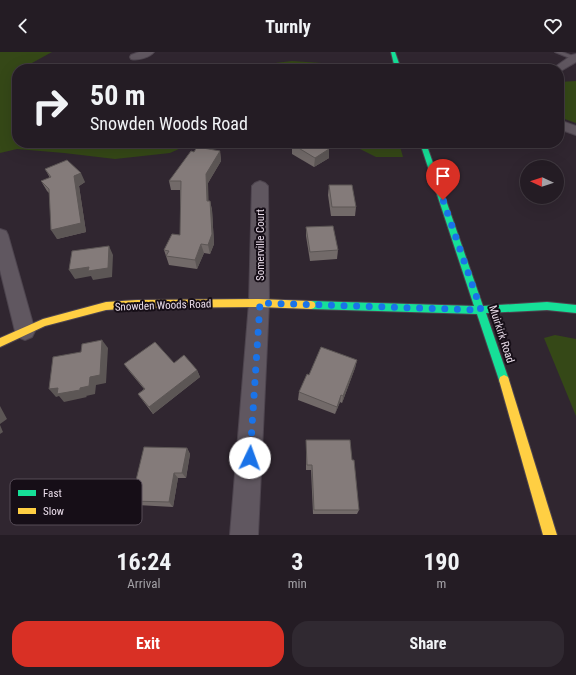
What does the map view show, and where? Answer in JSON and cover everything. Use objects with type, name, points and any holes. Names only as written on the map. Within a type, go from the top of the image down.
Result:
[{"type":"street","points":[[135,57],[149,52]]},
{"type":"street","points":[[393,52],[397,64]]},
{"type":"street","points":[[564,65],[575,58]]},
{"type":"street","points":[[564,126],[576,130]]},
{"type":"street","name":"Muirkirk Road","points":[[425,148],[510,398],[550,535]]},
{"type":"street","name":"Somerville Court","points":[[260,186],[260,303]]},
{"type":"street","points":[[0,235],[25,331]]},
{"type":"street","points":[[244,535],[260,303]]},
{"type":"street","name":"Snowden Woods Road","points":[[0,343],[43,324],[106,306],[136,304],[260,303],[481,310],[547,306],[576,308]]},
{"type":"lane","points":[[557,52],[575,58]]},
{"type":"green space","points":[[0,52],[52,52],[30,64],[12,64],[12,148],[181,148],[170,153],[115,159],[17,149],[0,153]]},
{"type":"green space","points":[[292,61],[336,64],[266,64]]},
{"type":"green space","points":[[576,81],[576,123],[564,119],[564,82]]},
{"type":"green space","points":[[358,148],[400,148],[403,157],[376,157]]},
{"type":"green space","points":[[555,335],[576,339],[576,416],[544,338]]},
{"type":"building","points":[[196,148],[220,151],[206,174],[207,201],[210,201],[212,234],[208,245],[201,244],[195,260],[166,256],[169,251],[164,250],[172,234],[180,235],[181,181],[169,181],[191,151],[194,152]]},
{"type":"building","points":[[299,148],[329,149],[315,158]]},
{"type":"building","points":[[67,160],[81,173],[74,176],[81,223],[51,230],[49,189],[41,181],[51,177],[45,169]]},
{"type":"building","points":[[329,185],[352,185],[356,207],[332,207]]},
{"type":"building","points":[[333,226],[338,250],[310,252],[306,227]]},
{"type":"building","points":[[109,246],[108,268],[88,271],[89,267],[69,270],[72,251]]},
{"type":"building","points":[[102,340],[100,375],[90,377],[89,386],[80,388],[80,390],[57,394],[58,388],[49,389],[53,357],[81,352],[82,344]]},
{"type":"building","points":[[155,342],[174,363],[184,355],[197,370],[149,407],[138,394],[145,389],[124,364]]},
{"type":"building","points":[[321,347],[357,360],[343,396],[341,395],[337,407],[299,392],[307,374],[309,375]]},
{"type":"building","points":[[306,440],[350,440],[352,460],[354,460],[359,510],[314,510],[312,465],[307,465]]},
{"type":"building","points":[[144,447],[187,448],[182,473],[174,473],[169,502],[142,501],[142,479],[136,479]]},
{"type":"traffic: fast","points":[[393,52],[397,64]]},
{"type":"traffic: fast","points":[[425,148],[504,380]]},
{"type":"traffic: fast","points":[[311,305],[481,310],[547,306],[576,309]]},
{"type":"traffic: slow","points":[[0,343],[43,323],[106,306],[137,304],[259,303],[311,305]]},
{"type":"traffic: slow","points":[[504,380],[550,535]]},
{"type":"route","points":[[250,458],[260,303],[481,310],[443,200]]}]
